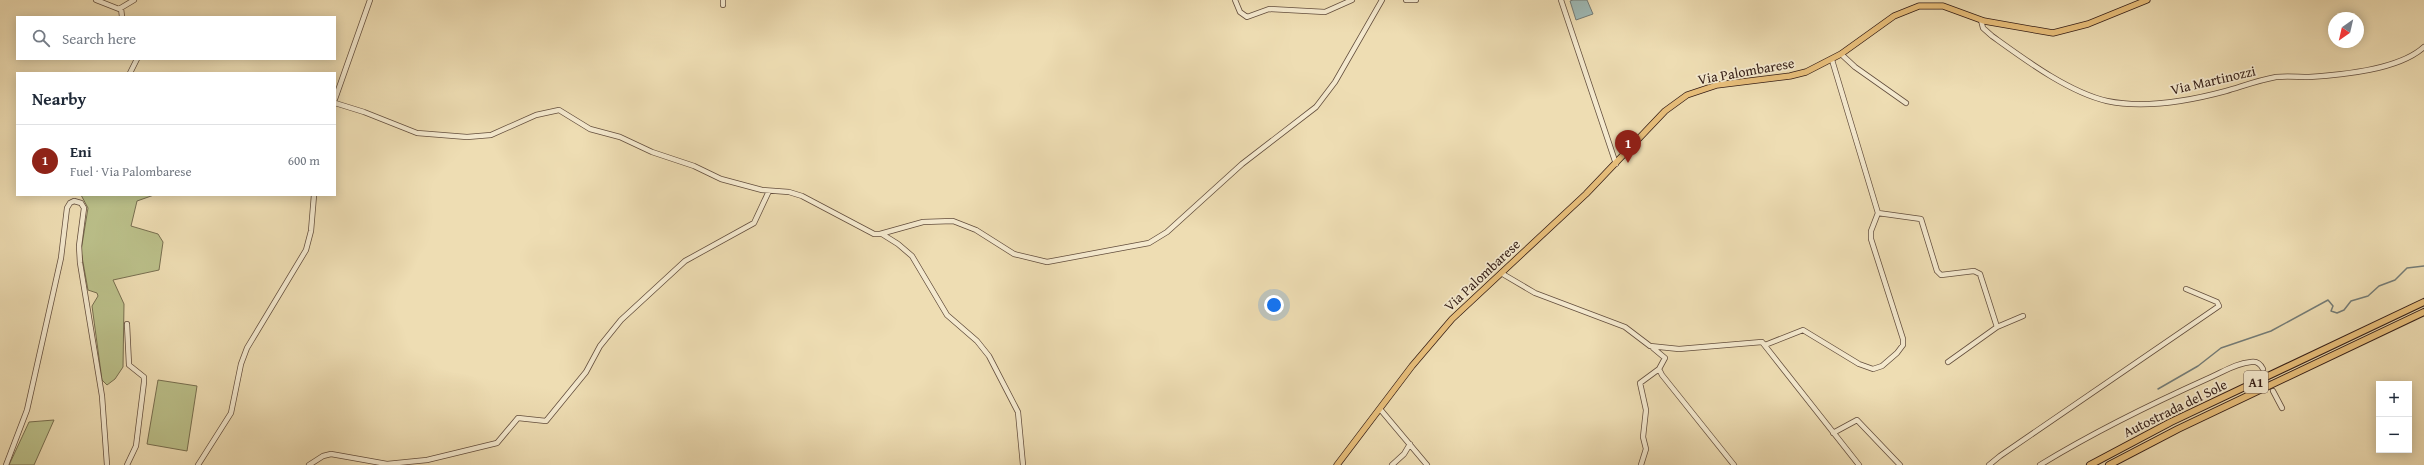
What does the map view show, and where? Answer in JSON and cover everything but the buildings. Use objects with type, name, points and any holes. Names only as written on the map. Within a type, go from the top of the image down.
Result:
[{"type":"highway","name":"Autostrada del Sole","points":[[2090,465],[2171,422],[2424,302]]},
{"type":"highway","name":"Autostrada del Sole","points":[[2109,465],[2178,429],[2424,312]]},
{"type":"main road","name":"Via Palombarese","points":[[1337,465],[1444,327],[1556,223],[1616,164],[1665,111],[1690,93],[1718,85],[1794,75],[1832,60],[1892,17],[1919,6],[1945,6],[1981,20],[2053,33],[2088,24],[2147,0]]},
{"type":"street","points":[[96,0],[121,8],[134,0]]},
{"type":"street","points":[[336,96],[370,0]]},
{"type":"street","points":[[1235,0],[1240,12],[1247,17],[1269,9],[1325,12],[1352,0]]},
{"type":"street","points":[[336,103],[364,112],[417,133],[467,137],[491,135],[536,115],[559,110],[590,129],[620,137],[655,153],[691,165],[721,179],[769,191],[799,194],[871,233],[882,234],[927,221],[956,222],[976,230],[1014,254],[1047,262],[1102,251],[1137,247],[1149,243],[1167,232],[1242,164],[1316,107],[1333,85],[1382,0]]},
{"type":"street","points":[[1406,0],[1416,0]]},
{"type":"street","points":[[1561,0],[1616,164]]},
{"type":"street","points":[[121,8],[122,16]]},
{"type":"street","name":"Via Martinozzi","points":[[1981,20],[1983,28],[1992,36],[2064,84],[2089,95],[2116,102],[2182,101],[2274,78],[2314,76],[2381,67],[2405,61],[2424,48]]},
{"type":"street","points":[[1841,54],[1853,65],[1906,103]]},
{"type":"street","points":[[130,72],[136,60]]},
{"type":"street","points":[[1765,345],[1798,331],[1804,330],[1857,363],[1875,369],[1884,365],[1900,350],[1903,339],[1870,237],[1878,213],[1832,60]]},
{"type":"street","points":[[310,465],[323,456],[334,454],[387,464],[421,462],[497,443],[518,418],[546,421],[586,372],[600,346],[621,320],[685,261],[754,223],[769,191]]},
{"type":"street","points":[[198,465],[231,412],[245,352],[306,250],[310,231],[314,196]]},
{"type":"street","points":[[6,465],[27,410],[61,258],[67,208],[70,203],[74,201],[81,203],[84,208],[79,246],[80,263],[102,396],[106,465]]},
{"type":"street","points":[[1878,213],[1921,219],[1938,271],[1941,275],[1974,271],[1979,273],[1998,327]]},
{"type":"street","points":[[882,234],[910,254],[947,316],[979,343],[989,356],[1018,412],[1023,465]]},
{"type":"street","points":[[1501,273],[1535,293],[1627,328],[1665,358],[1659,369],[1640,383],[1646,412],[1643,434],[1646,450],[1641,465]]},
{"type":"street","points":[[1989,465],[2002,454],[2220,306],[2217,302],[2186,289]]},
{"type":"street","points":[[1948,362],[1998,327],[2023,316]]},
{"type":"street","points":[[127,324],[129,365],[144,377],[144,382],[136,446],[127,465]]},
{"type":"street","points":[[1650,346],[1679,350],[1760,342],[1765,345],[1859,465]]},
{"type":"street","points":[[2040,465],[2170,395],[2226,370],[2251,362],[2259,364],[2263,370]]},
{"type":"street","points":[[1659,369],[1734,465]]},
{"type":"street","points":[[2274,391],[2282,408]]},
{"type":"street","points":[[1380,409],[1427,465]]},
{"type":"street","points":[[1834,433],[1857,420],[1900,465]]},
{"type":"street","points":[[1392,465],[1404,454],[1410,444]]},
{"type":"green space","points":[[82,196],[151,196],[137,201],[131,226],[158,234],[163,242],[159,270],[113,280],[124,304],[123,367],[115,379],[107,385],[102,380],[92,306],[98,296],[97,293],[88,290],[81,251],[88,208]]},
{"type":"green space","points":[[158,380],[197,386],[187,451],[147,444]]},
{"type":"green space","points":[[54,420],[34,465],[9,465],[29,422]]},
{"type":"water","points":[[1587,0],[1593,14],[1576,20],[1570,1]]},
{"type":"waterway","points":[[2158,389],[2198,366],[2221,348],[2271,331],[2328,300],[2333,306],[2331,311],[2337,313],[2344,310],[2351,301],[2368,296],[2379,286],[2395,280],[2407,268],[2424,266]]},
{"type":"tunnel","points":[[2263,369],[2272,388]]},
{"type":"place","name":"Eni","points":[[1628,163]]}]
